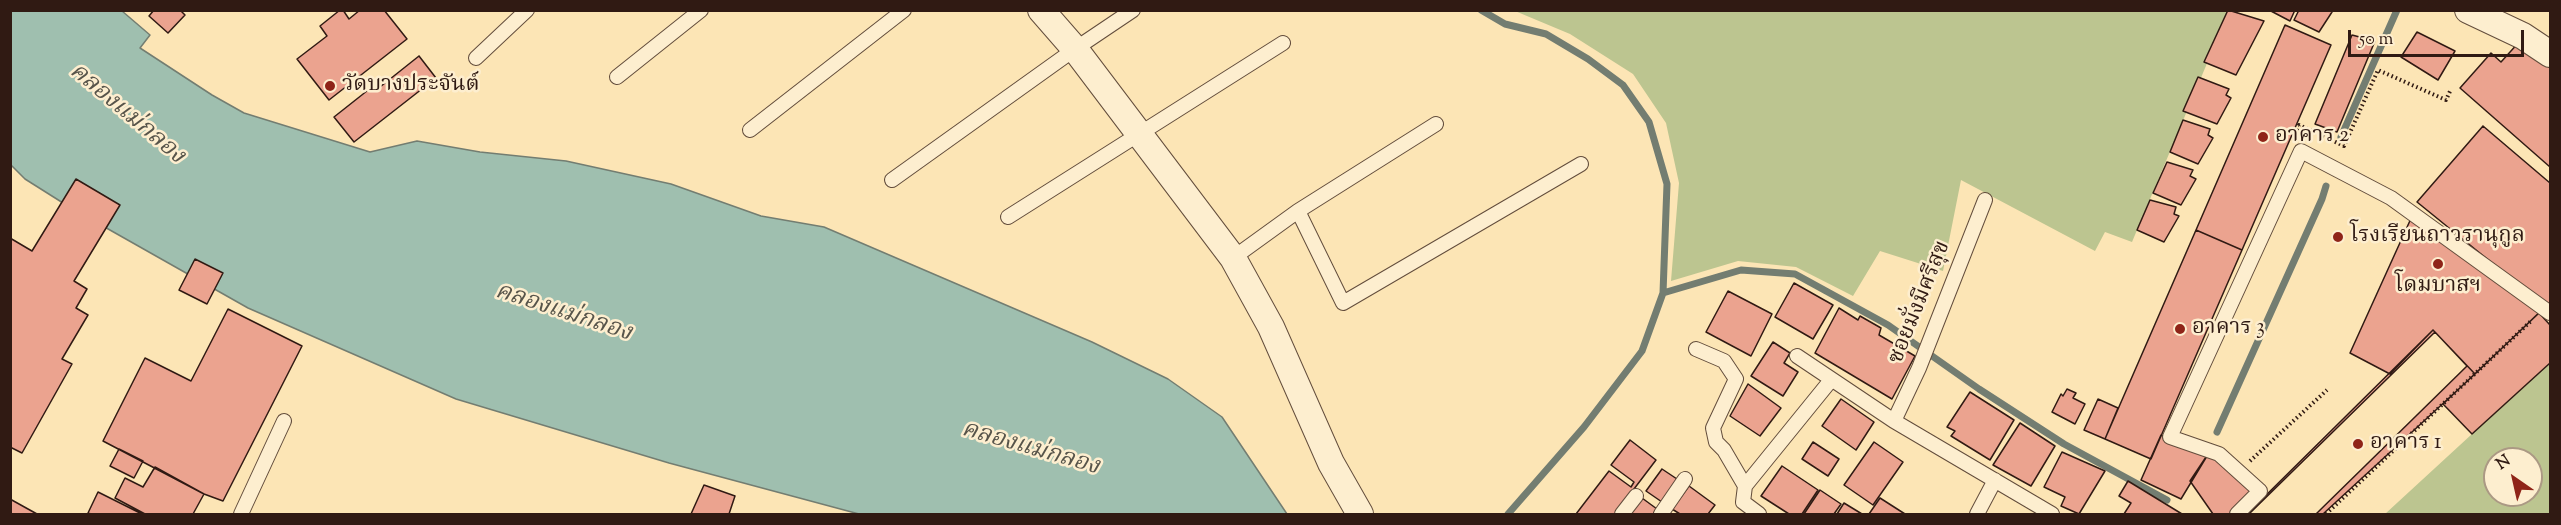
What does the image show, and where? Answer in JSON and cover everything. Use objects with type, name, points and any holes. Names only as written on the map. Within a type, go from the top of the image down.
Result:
[{"type":"street","points":[[1041,10],[1075,49],[1233,258],[1270,327],[1332,463],[1360,514]]},
{"type":"street","points":[[2468,10],[2523,36],[2550,54]]},
{"type":"lane","points":[[476,58],[527,10]]},
{"type":"lane","points":[[617,77],[701,10]]},
{"type":"lane","points":[[750,130],[904,10]]},
{"type":"lane","points":[[892,180],[1133,10]]},
{"type":"lane","points":[[1008,217],[1283,43]]},
{"type":"lane","points":[[1233,258],[1298,211],[1436,124]]},
{"type":"lane","points":[[2237,514],[2260,491],[2219,454],[2170,437],[2301,151],[2391,198],[2547,311]]},
{"type":"lane","points":[[1298,211],[1343,303],[1581,164]]},
{"type":"lane","name":"ซอยมั่งมีศรีสุข","points":[[1894,421],[1919,368],[1985,200]]},
{"type":"lane","points":[[1696,349],[1724,360],[1736,379],[1713,428],[1716,442],[1724,450],[1745,486]]},
{"type":"lane","points":[[1797,356],[1894,421],[2052,514]]},
{"type":"lane","points":[[1752,512],[1743,502],[1745,486],[1831,380]]},
{"type":"lane","points":[[241,514],[284,421]]},
{"type":"lane","points":[[1661,514],[1685,479]]},
{"type":"lane","points":[[1977,514],[1995,480]]},
{"type":"lane","points":[[1622,514],[1636,496]]},
{"type":"path","points":[[2294,136],[2299,125],[2344,146],[2378,70],[2446,100],[2451,89]]},
{"type":"path","points":[[2326,514],[2547,311]]},
{"type":"path","points":[[2238,471],[2327,390]]},
{"type":"green space","points":[[1515,11],[2229,11],[2132,242],[2105,232],[2095,251],[1961,180],[1943,271],[1880,251],[1853,296],[1796,267],[1738,261],[1671,281],[1679,183],[1666,123],[1633,74],[1570,34]]},
{"type":"green space","points":[[2550,363],[2550,514],[2385,514]]},
{"type":"water","name":"คลองแม่กลอง","points":[[10,11],[122,11],[150,35],[140,48],[212,95],[244,113],[370,152],[417,141],[480,152],[566,161],[671,184],[761,216],[824,227],[1092,342],[1168,379],[1222,417],[1287,514],[859,514],[669,463],[456,399],[248,308],[71,208],[25,179],[11,165]]},
{"type":"building","points":[[154,10],[180,10],[185,15],[168,33],[149,16]]},
{"type":"building","points":[[343,10],[349,19],[360,10],[384,10],[407,39],[329,100],[297,59],[327,36],[320,26]]},
{"type":"building","points":[[2228,10],[2264,21],[2236,75],[2204,62]]},
{"type":"building","points":[[2269,10],[2295,10],[2290,21]]},
{"type":"building","points":[[2299,10],[2329,10],[2332,12],[2319,32],[2294,20]]},
{"type":"building","name":"อาคาร 2","points":[[2285,25],[2331,45],[2242,250],[2196,230]]},
{"type":"building","points":[[2417,32],[2455,51],[2438,80],[2401,57]]},
{"type":"building","points":[[2352,35],[2375,41],[2337,132],[2315,124]]},
{"type":"building","points":[[2520,41],[2550,68],[2550,167],[2460,88],[2491,53],[2501,62]]},
{"type":"building","points":[[419,56],[436,78],[354,142],[334,117],[377,83],[380,87]]},
{"type":"building","points":[[2198,77],[2229,89],[2226,95],[2231,98],[2217,124],[2183,111]]},
{"type":"building","points":[[2183,120],[2210,129],[2208,135],[2213,138],[2198,164],[2170,152]]},
{"type":"building","points":[[2483,126],[2550,183],[2550,310],[2417,202]]},
{"type":"building","points":[[2167,162],[2193,170],[2190,176],[2196,179],[2181,205],[2153,193]]},
{"type":"building","points":[[76,179],[120,205],[74,281],[87,289],[76,308],[88,315],[62,359],[72,364],[22,453],[10,447],[10,238],[32,251]]},
{"type":"building","points":[[2150,200],[2176,207],[2174,214],[2179,216],[2164,242],[2137,230]]},
{"type":"building","name":"โดมบาสฯ","points":[[2413,214],[2546,306],[2475,374],[2433,330],[2390,374],[2350,353]]},
{"type":"building","name":"อาคาร 3","points":[[2196,230],[2242,250],[2151,459],[2105,439]]},
{"type":"building","points":[[195,259],[223,273],[207,304],[179,290]]},
{"type":"building","points":[[1794,283],[1833,305],[1813,339],[1775,317]]},
{"type":"building","points":[[1728,291],[1772,314],[1751,356],[1706,332]]},
{"type":"building","points":[[1839,308],[1858,320],[1860,316],[1881,328],[1879,335],[1915,356],[1892,399],[1815,353]]},
{"type":"building","points":[[228,309],[302,346],[223,501],[204,494],[103,441],[145,358],[191,381]]},
{"type":"building","points":[[2539,313],[2550,325],[2550,363],[2472,434],[2443,404]]},
{"type":"building","name":"อาคาร 1","points":[[2433,330],[2475,374],[2323,514],[2247,514]]},
{"type":"building","name":"อาคาร 1","points":[[2435,332],[2467,366],[2316,514],[2249,514]]},
{"type":"building","points":[[1773,342],[1790,353],[1784,363],[1798,372],[1783,396],[1751,376]]},
{"type":"building","points":[[1748,384],[1781,408],[1760,436],[1730,416]]},
{"type":"building","points":[[2067,389],[2076,393],[2073,398],[2085,404],[2075,424],[2052,412],[2061,394],[2063,396]]},
{"type":"building","points":[[1970,392],[2014,420],[1990,460],[1951,436],[1955,431],[1947,427]]},
{"type":"building","points":[[1841,399],[1874,422],[1856,450],[1822,426]]},
{"type":"building","points":[[2098,399],[2118,408],[2105,439],[2084,430]]},
{"type":"building","points":[[2020,423],[2055,446],[2031,486],[1993,465]]},
{"type":"building","points":[[2161,435],[2210,451],[2181,499],[2141,480]]},
{"type":"building","points":[[1630,440],[1656,460],[1615,514],[1576,514],[1609,471],[1631,487],[1634,482],[1611,465]]},
{"type":"building","points":[[1813,442],[1839,459],[1828,476],[1802,459]]},
{"type":"building","points":[[1874,442],[1903,462],[1873,505],[1844,485]]},
{"type":"building","points":[[119,449],[143,461],[134,478],[110,466]]},
{"type":"building","points":[[2210,451],[2260,491],[2237,514],[2213,514],[2190,481]]},
{"type":"building","points":[[2062,452],[2105,471],[2079,514],[2061,506],[2065,497],[2044,487]]},
{"type":"building","points":[[1782,466],[1818,490],[1802,514],[1789,514],[1761,496]]},
{"type":"building","points":[[155,467],[204,494],[193,514],[145,514],[115,498],[125,478],[143,487]]},
{"type":"building","points":[[1662,469],[1677,479],[1662,502],[1646,491]]},
{"type":"building","points":[[2128,481],[2182,514],[2124,514],[2131,503],[2119,496]]},
{"type":"building","points":[[704,485],[735,496],[729,514],[691,514]]},
{"type":"building","points":[[1689,486],[1715,505],[1708,514],[1680,514],[1672,509]]},
{"type":"building","points":[[1820,490],[1841,504],[1834,514],[1804,514]]},
{"type":"building","points":[[98,492],[142,514],[88,513]]},
{"type":"building","points":[[1642,498],[1657,509],[1653,514],[1630,514]]},
{"type":"building","points":[[1880,498],[1905,514],[1869,514]]},
{"type":"building","points":[[10,499],[37,514],[10,514]]},
{"type":"building","points":[[1844,503],[1862,514],[1837,514]]},
{"type":"waterway","points":[[1481,10],[1505,24],[1546,34],[1588,59],[1623,85],[1649,122],[1667,184],[1663,293],[1642,351],[1584,427],[1508,514]]},
{"type":"waterway","points":[[2341,137],[2397,10]]},
{"type":"waterway","points":[[2217,432],[2326,186]]},
{"type":"waterway","points":[[1663,293],[1741,270],[1795,274],[1888,325],[1979,389],[2064,444],[2167,500]]},
{"type":"place","name":"วัดบางประจันต์","points":[[330,86]]},
{"type":"place","name":"อาคาร 2","points":[[2263,137]]},
{"type":"place","name":"โรงเรียนถาวรานุกูล","points":[[2338,237]]},
{"type":"place","name":"โดมบาสฯ","points":[[2438,264]]},
{"type":"place","name":"อาคาร 3","points":[[2180,329]]},
{"type":"place","name":"อาคาร 1","points":[[2358,444]]}]
